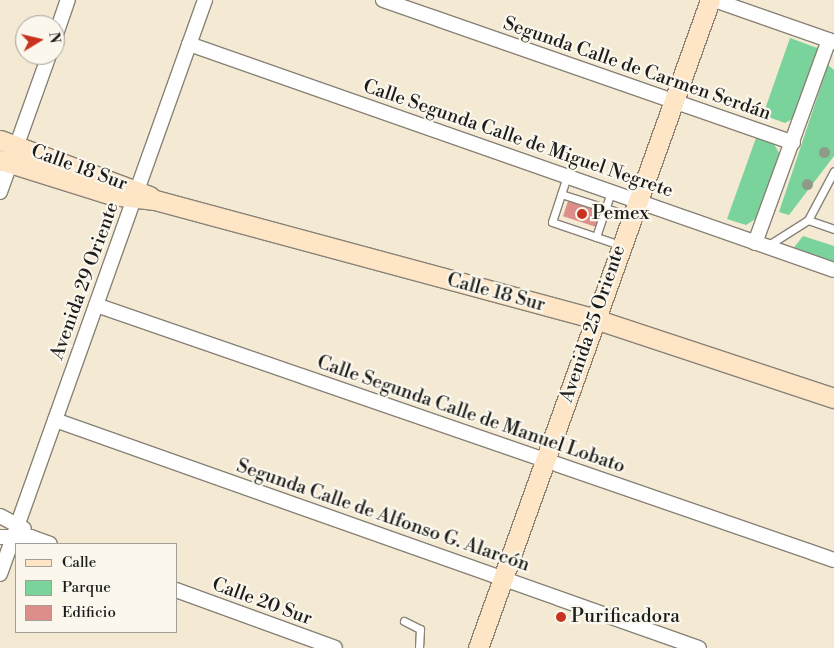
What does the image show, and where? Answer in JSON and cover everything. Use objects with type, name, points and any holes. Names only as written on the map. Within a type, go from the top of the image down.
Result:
[{"type":"street","points":[[63,15],[68,0]]},
{"type":"street","name":"Avenida 29 Oriente","points":[[0,574],[6,538],[19,522],[205,0]]},
{"type":"street","name":"Segunda Calle de Carmen Serdán","points":[[383,0],[793,143]]},
{"type":"street","name":"Avenida 25 Oriente","points":[[478,648],[633,208],[710,0]]},
{"type":"street","points":[[714,0],[831,41],[793,143],[761,244]]},
{"type":"street","name":"Calle Segunda Calle de Miguel Negrete","points":[[190,44],[611,192],[633,208],[761,244],[834,270]]},
{"type":"street","points":[[0,192],[8,143],[44,65]]},
{"type":"street","name":"Calle 18 Sur","points":[[8,143],[155,200],[595,319],[834,398]]},
{"type":"street","name":"Calle 18 Sur","points":[[5,162],[137,194]]},
{"type":"street","name":"Calle Segunda Calle de Manuel Lobato","points":[[96,305],[834,560]]},
{"type":"street","name":"Segunda Calle de Alfonso G. Alarcón","points":[[55,420],[699,648]]},
{"type":"street","points":[[0,516],[19,522],[31,537]]},
{"type":"street","points":[[6,538],[31,537],[47,543]]},
{"type":"street","name":"Calle 20 Sur","points":[[178,591],[334,648]]},
{"type":"lane","points":[[761,244],[808,220],[834,171]]},
{"type":"lane","points":[[567,176],[552,222],[620,245]]},
{"type":"lane","points":[[596,237],[611,192]]},
{"type":"lane","points":[[561,194],[606,208],[633,208]]},
{"type":"lane","points":[[808,220],[834,229]]},
{"type":"lane","points":[[404,621],[420,629],[418,648]]},
{"type":"green space","points":[[790,38],[820,49],[796,117],[785,123],[763,115]]},
{"type":"green space","points":[[828,65],[834,70],[834,156],[789,215],[779,212]]},
{"type":"green space","points":[[756,138],[774,144],[780,155],[760,216],[746,225],[727,219]]},
{"type":"green space","points":[[803,236],[834,246],[834,265],[792,250]]},
{"type":"building","name":"Pemex","points":[[568,201],[601,212],[596,227],[563,216]]},
{"type":"place","name":"Pemex","points":[[582,214]]},
{"type":"place","name":"Purificadora","points":[[561,617]]}]
